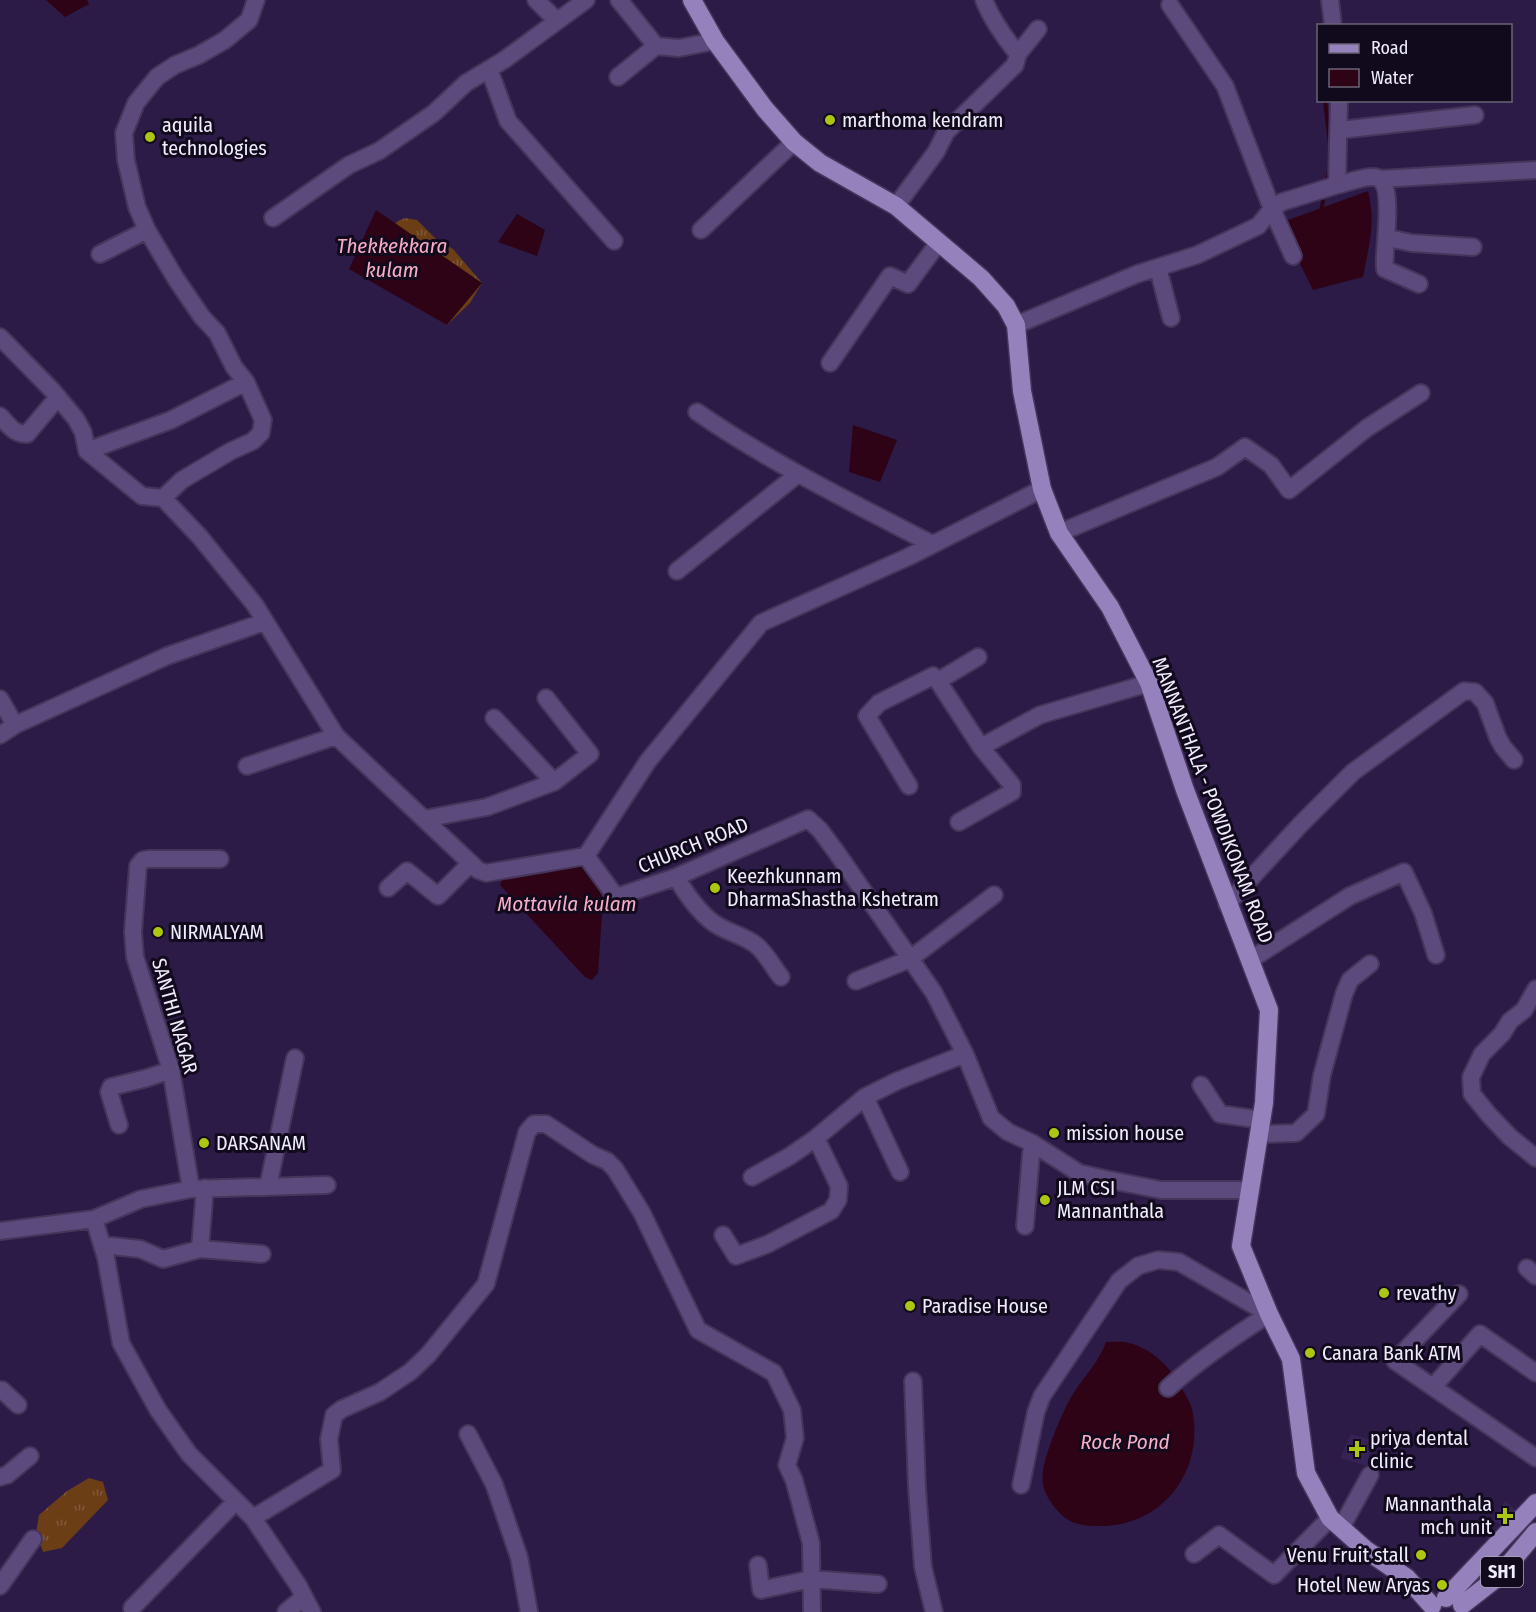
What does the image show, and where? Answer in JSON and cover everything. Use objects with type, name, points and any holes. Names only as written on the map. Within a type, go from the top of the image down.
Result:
[{"type":"main road","name":"MANNANTHALA - POWDIKONAM ROAD","points":[[692,0],[715,41],[765,109],[794,142],[820,163],[896,206],[996,292],[1017,325],[1022,392],[1042,489],[1059,533],[1110,607],[1149,683],[1185,790],[1269,1010],[1261,1127],[1241,1246],[1269,1314],[1291,1359],[1306,1473],[1335,1523],[1366,1550],[1447,1606]]},
{"type":"main road","name":"SH1","points":[[1447,1606],[1536,1503]]},
{"type":"main road","name":"SH1","points":[[1447,1606],[1498,1577],[1536,1532]]},
{"type":"street","points":[[163,498],[182,480],[253,441],[261,433],[263,420],[246,382],[234,367],[217,333],[202,317],[176,279],[147,230],[137,207],[126,160],[124,133],[136,103],[157,77],[175,65],[225,40],[249,20],[256,0]]},
{"type":"street","points":[[536,0],[557,21]]},
{"type":"street","points":[[273,218],[349,165],[379,151],[425,120],[466,83],[504,60],[586,0]]},
{"type":"street","points":[[619,0],[656,46]]},
{"type":"street","points":[[984,0],[1003,36],[1018,54]]},
{"type":"street","points":[[1330,0],[1333,24]]},
{"type":"street","points":[[1170,5],[1225,86],[1272,209],[1293,256]]},
{"type":"street","points":[[896,206],[936,152],[946,132],[1015,65],[1018,54],[1038,29]]},
{"type":"street","points":[[618,77],[656,46],[679,48],[715,41]]},
{"type":"street","points":[[489,69],[508,121],[614,241]]},
{"type":"street","points":[[1337,185],[1339,102]]},
{"type":"street","points":[[1340,130],[1475,115]]},
{"type":"street","points":[[701,230],[794,142]]},
{"type":"street","points":[[1017,325],[1137,274],[1197,255],[1258,226],[1272,209],[1282,202],[1337,185],[1372,177],[1380,179],[1536,170]]},
{"type":"street","points":[[1380,179],[1386,186],[1388,238],[1385,269],[1419,284]]},
{"type":"street","points":[[100,254],[147,230]]},
{"type":"street","points":[[1388,238],[1412,243],[1473,247]]},
{"type":"street","points":[[830,363],[890,276],[908,284],[939,242]]},
{"type":"street","points":[[1158,268],[1172,318]]},
{"type":"street","points":[[0,337],[58,397],[81,426],[87,451],[142,496],[163,498],[200,537],[255,605],[336,736],[478,870],[486,873],[586,856],[648,761],[761,623],[932,544],[1042,489]]},
{"type":"street","points":[[87,451],[171,420],[246,382]]},
{"type":"street","points":[[1059,533],[1217,467],[1245,447],[1271,465],[1289,490],[1367,428],[1421,393]]},
{"type":"street","points":[[0,416],[12,430],[19,434],[27,434],[58,397]]},
{"type":"street","points":[[697,412],[732,436],[798,474],[932,544]]},
{"type":"street","points":[[677,571],[798,474]]},
{"type":"street","points":[[0,735],[15,724],[167,656],[264,622]]},
{"type":"street","points":[[938,681],[978,657]]},
{"type":"street","points":[[909,786],[867,716],[879,703],[933,676],[981,747],[1012,785],[1012,792],[959,822]]},
{"type":"street","points":[[981,747],[1040,716],[1149,683]]},
{"type":"street","points":[[1227,904],[1353,772],[1464,691],[1475,692],[1485,703],[1503,747],[1514,760]]},
{"type":"street","points":[[0,699],[15,724]]},
{"type":"street","points":[[424,819],[487,807],[554,782],[590,754],[546,699]]},
{"type":"street","points":[[494,718],[554,782]]},
{"type":"street","points":[[247,766],[336,736]]},
{"type":"street","name":"CHURCH ROAD","points":[[586,856],[616,897],[676,877],[808,819],[820,830],[837,853],[934,993],[964,1054],[991,1118],[1008,1132],[1032,1143],[1079,1173],[1161,1190],[1251,1190]]},
{"type":"street","name":"SANTHI NAGAR","points":[[200,1249],[197,1188],[171,1070],[135,957],[133,932],[138,866],[143,860],[220,859]]},
{"type":"street","points":[[388,888],[407,872],[438,896],[471,863]]},
{"type":"street","points":[[1250,960],[1350,896],[1404,872],[1422,913],[1436,955]]},
{"type":"street","points":[[676,877],[684,890],[711,921],[730,932],[745,937],[758,946],[782,977]]},
{"type":"street","points":[[856,981],[910,959],[994,895]]},
{"type":"street","points":[[1201,1085],[1220,1114],[1261,1127],[1296,1133],[1316,1114],[1322,1075],[1344,993],[1350,980],[1370,964]]},
{"type":"street","points":[[1536,989],[1524,1011],[1510,1021],[1502,1034],[1482,1054],[1471,1077],[1472,1094],[1483,1108],[1510,1137],[1536,1158]]},
{"type":"street","points":[[752,1177],[790,1156],[816,1138],[865,1097],[964,1054]]},
{"type":"street","points":[[268,1187],[295,1058]]},
{"type":"street","points":[[119,1125],[110,1092],[111,1086],[171,1070]]},
{"type":"street","points":[[865,1097],[900,1172]]},
{"type":"street","points":[[253,1518],[332,1470],[329,1439],[334,1415],[380,1392],[410,1372],[428,1355],[486,1284],[527,1132],[534,1124],[546,1124],[607,1161],[615,1169],[642,1212],[698,1330],[774,1373],[792,1410],[795,1437],[788,1465],[811,1544],[812,1612]]},
{"type":"street","points":[[723,1235],[736,1256],[768,1244],[831,1211],[838,1200],[839,1186],[816,1138]]},
{"type":"street","points":[[1025,1226],[1032,1143]]},
{"type":"street","points":[[0,1231],[94,1219],[141,1199],[197,1188],[327,1185]]},
{"type":"street","points":[[94,1219],[102,1245],[121,1343],[158,1410],[189,1454],[253,1518],[308,1605],[286,1612]]},
{"type":"street","points":[[102,1245],[140,1249],[163,1259],[200,1249],[262,1254]]},
{"type":"street","points":[[1021,1485],[1036,1412],[1042,1396],[1119,1281],[1138,1266],[1158,1260],[1179,1262],[1269,1314],[1226,1341],[1168,1388]]},
{"type":"street","points":[[1459,1294],[1395,1361],[1536,1458]]},
{"type":"street","points":[[1433,1387],[1480,1334],[1536,1373]]},
{"type":"street","points":[[913,1381],[923,1567],[934,1612]]},
{"type":"street","points":[[0,1390],[18,1405]]},
{"type":"street","points":[[468,1434],[495,1484],[519,1557],[529,1612]]},
{"type":"street","points":[[0,1477],[7,1475],[30,1456]]},
{"type":"street","points":[[1194,1554],[1220,1535],[1274,1575],[1335,1523],[1370,1475]]},
{"type":"street","points":[[132,1608],[236,1501]]},
{"type":"street","points":[[0,1586],[33,1539]]},
{"type":"street","points":[[758,1565],[761,1590],[811,1580],[878,1584]]},
{"type":"shaded area","name":"priya dental clinic","points":[[1351,1434],[1372,1440],[1367,1466],[1340,1458]]},
{"type":"shaded area","name":"Mannanthala mch unit","points":[[1505,1501],[1518,1512],[1506,1527],[1493,1521]]},
{"type":"green space","name":"Thekkekkara kulam","points":[[405,218],[417,220],[437,240],[453,249],[482,283],[470,303],[447,325],[414,304],[375,241],[398,221]]},
{"type":"green space","points":[[89,1478],[103,1482],[108,1500],[62,1548],[43,1552],[36,1533],[39,1515],[67,1491]]},
{"type":"water","points":[[46,0],[87,0],[89,4],[65,17]]},
{"type":"water","points":[[1368,191],[1372,224],[1363,277],[1313,290],[1280,223]]},
{"type":"water","name":"Thekkekkara kulam","points":[[376,210],[482,283],[447,325],[349,269]]},
{"type":"water","points":[[517,214],[545,230],[537,256],[498,242]]},
{"type":"water","points":[[853,425],[897,440],[880,482],[849,472]]},
{"type":"water","name":"Mottavila kulam","points":[[581,865],[593,875],[603,900],[598,973],[592,980],[585,977],[500,885],[503,878]]},
{"type":"water","name":"Rock Pond","points":[[1106,1342],[1123,1342],[1145,1349],[1173,1374],[1192,1409],[1194,1432],[1192,1453],[1185,1473],[1174,1491],[1160,1506],[1142,1517],[1122,1524],[1085,1525],[1068,1520],[1053,1505],[1044,1489],[1043,1472],[1050,1445],[1066,1406]]},
{"type":"waterway","points":[[1325,102],[1330,144]]},
{"type":"waterway","points":[[1328,177],[1330,167]]},
{"type":"waterway","points":[[1321,212],[1323,201]]},
{"type":"place","name":"marthoma kendram","points":[[830,120]]},
{"type":"place","name":"aquila technologies","points":[[150,137]]},
{"type":"place","name":"Keezhkunnam DharmaShastha Kshetram","points":[[715,888]]},
{"type":"place","name":"NIRMALYAM","points":[[158,932]]},
{"type":"place","name":"mission house","points":[[1054,1133]]},
{"type":"place","name":"DARSANAM","points":[[204,1143]]},
{"type":"place","name":"JLM CSI Mannanthala","points":[[1045,1200]]},
{"type":"place","name":"revathy","points":[[1384,1293]]},
{"type":"place","name":"Paradise House","points":[[910,1306]]},
{"type":"place","name":"Canara Bank ATM","points":[[1310,1353]]},
{"type":"place","name":"priya dental clinic","points":[[1357,1449]]},
{"type":"place","name":"Mannanthala mch unit","points":[[1505,1516]]},
{"type":"place","name":"Venu Fruit stall","points":[[1421,1555]]},
{"type":"place","name":"Hotel New Aryas","points":[[1442,1585]]}]
